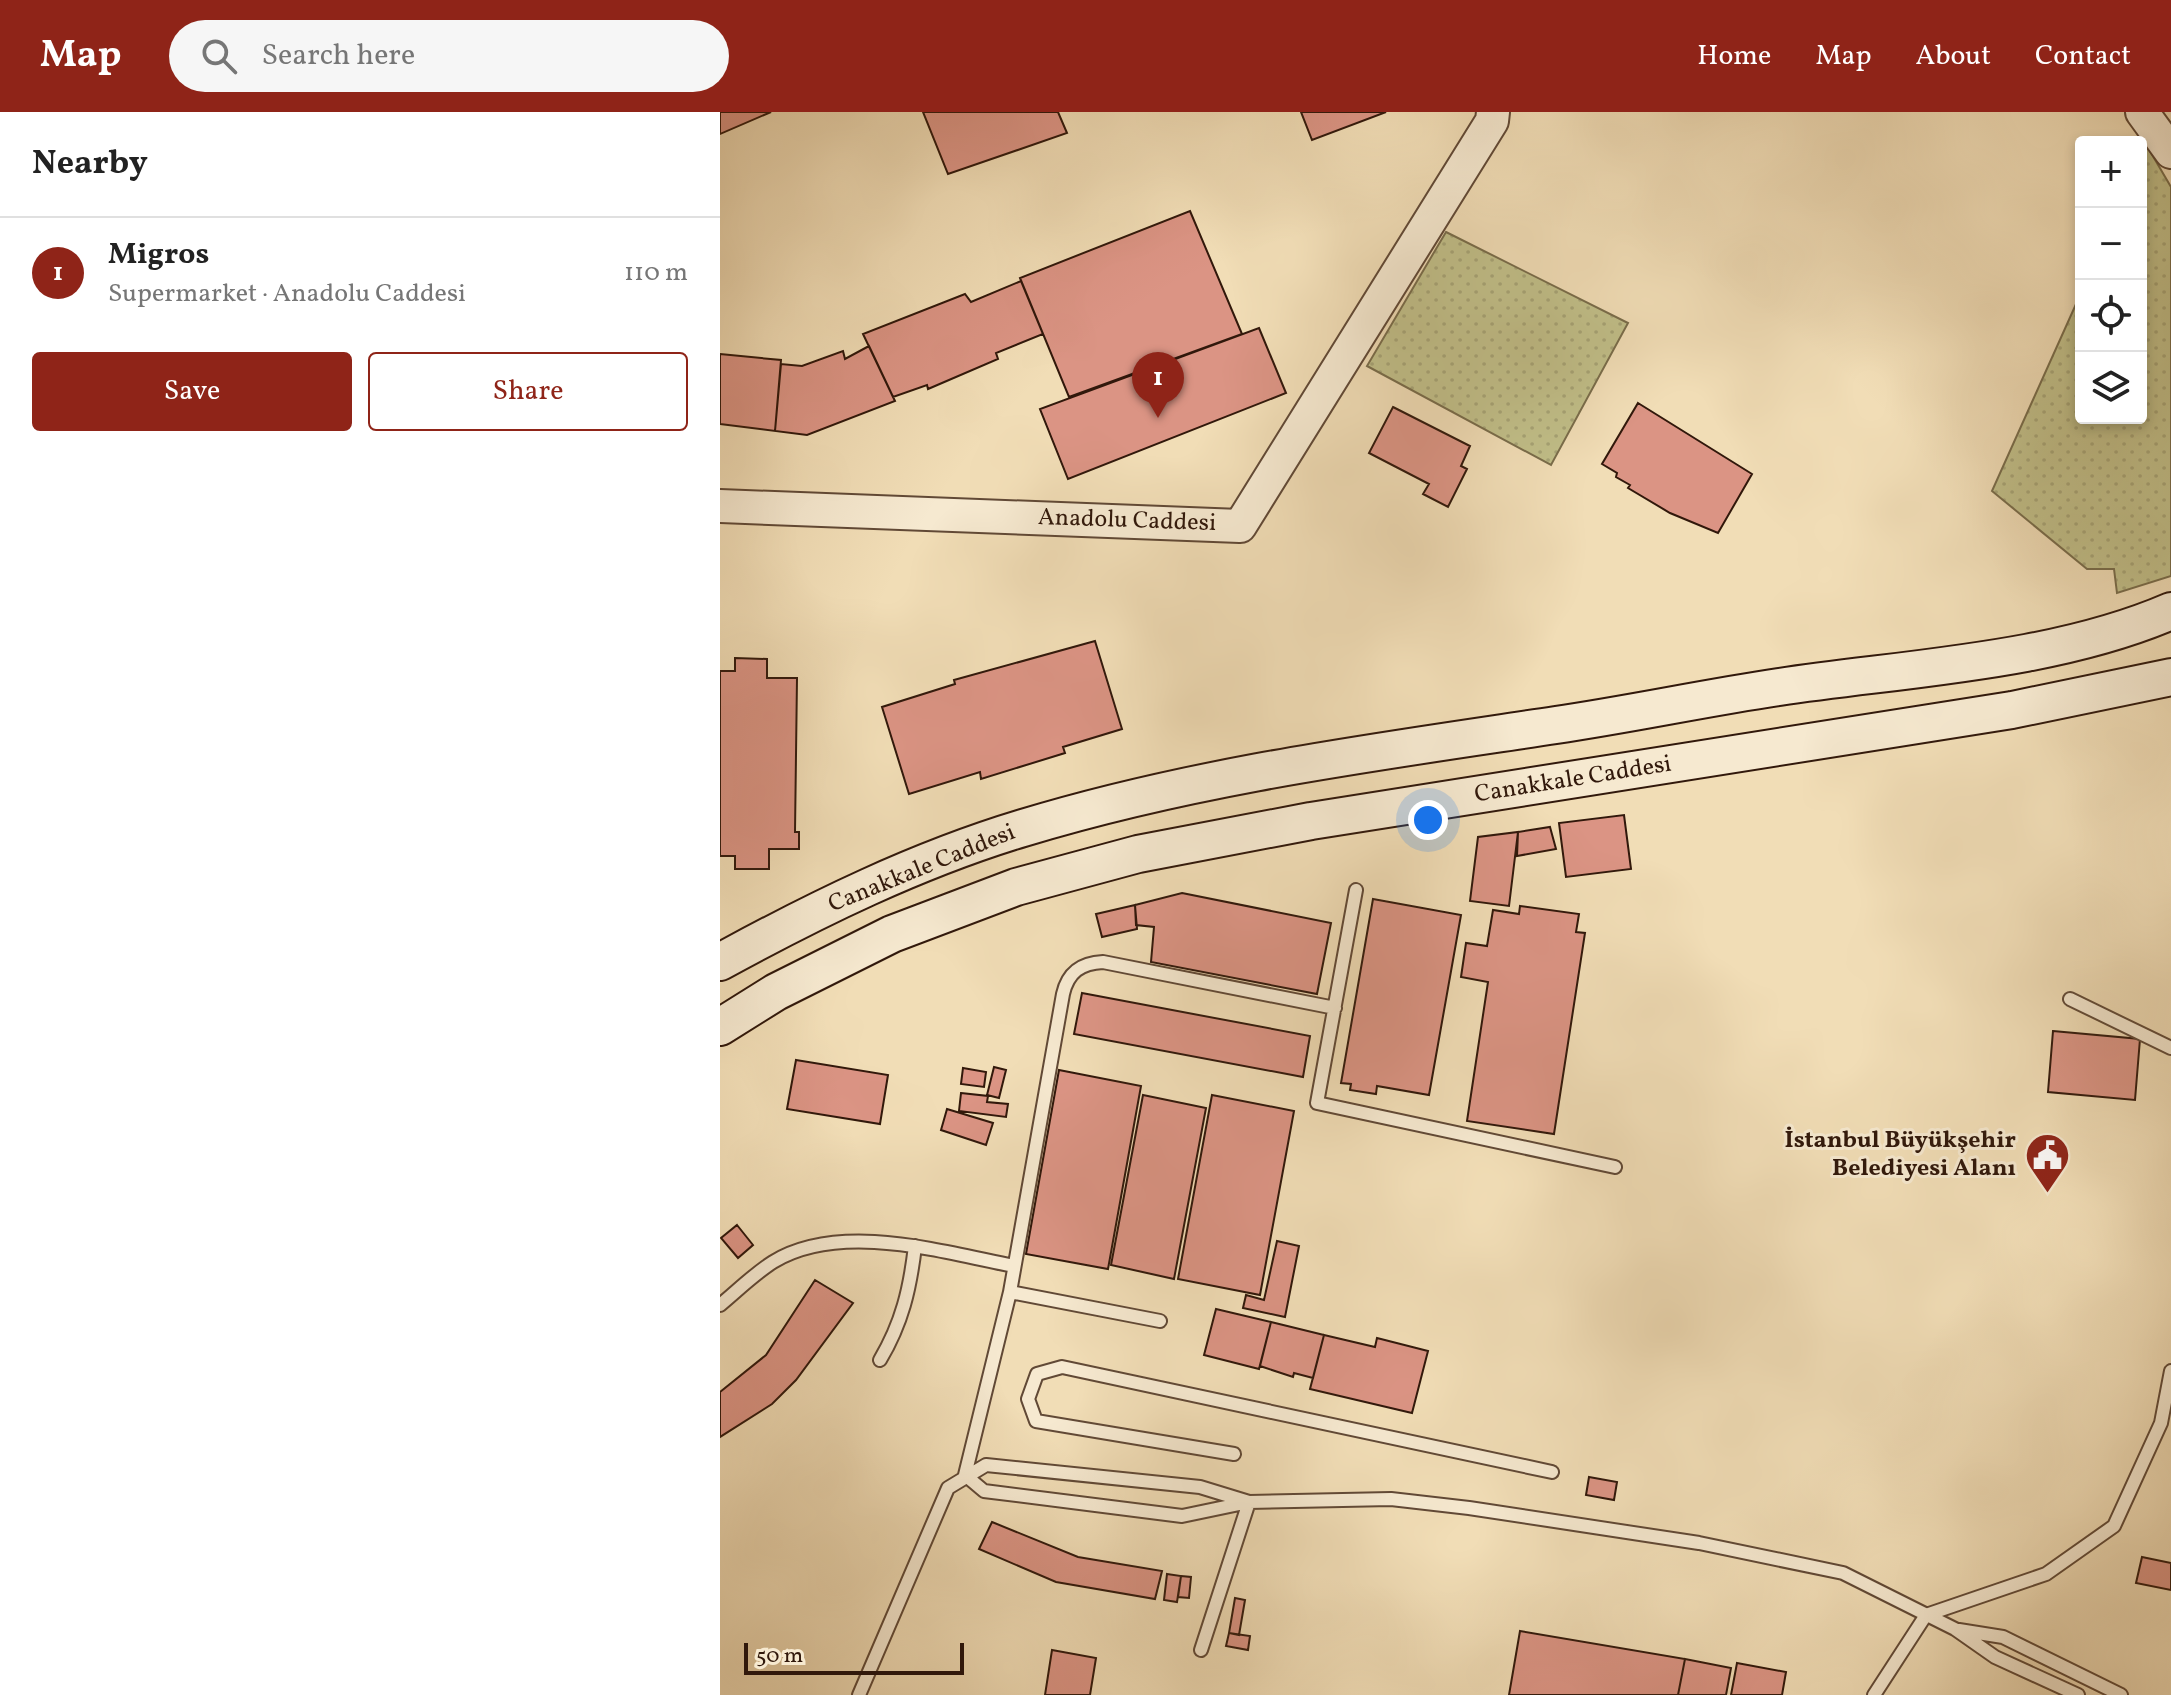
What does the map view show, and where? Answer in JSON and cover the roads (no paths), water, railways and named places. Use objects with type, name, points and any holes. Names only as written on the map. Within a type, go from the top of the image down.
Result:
[{"type":"main road","name":"Canakkale Caddesi","points":[[720,962],[792,923],[916,867],[1020,829],[1149,792],[1350,756],[1778,687],[2015,655],[2146,622],[2171,611]]},
{"type":"main road","name":"Canakkale Caddesi","points":[[720,1027],[776,992],[892,934],[1016,887],[1138,854],[1311,821],[2012,710],[2171,677]]},
{"type":"street","name":"Anadolu Caddesi","points":[[720,506],[1240,526],[1492,121],[1493,112]]},
{"type":"street","points":[[2142,112],[2171,152]]},
{"type":"lane","points":[[1356,890],[1317,1103],[1615,1167]]},
{"type":"lane","points":[[965,1475],[1010,1292],[1065,983],[1080,966],[1103,962],[1335,1008]]},
{"type":"lane","points":[[2070,999],[2171,1048]]},
{"type":"lane","points":[[720,1305],[774,1261],[830,1241],[915,1246],[1014,1266]]},
{"type":"lane","points":[[880,1360],[898,1329],[909,1293],[915,1246]]},
{"type":"lane","points":[[1010,1292],[1160,1321]]},
{"type":"lane","points":[[1234,1454],[1036,1421],[1028,1399],[1037,1374],[1062,1367],[1552,1472]]},
{"type":"lane","points":[[1874,1695],[1926,1615],[2046,1574],[2114,1526],[2161,1423],[2171,1371]]},
{"type":"lane","points":[[859,1695],[948,1488],[965,1475],[986,1465],[1200,1487],[1249,1502]]},
{"type":"lane","points":[[965,1475],[984,1491],[1182,1516],[1249,1502],[1391,1499],[1699,1543],[1843,1573],[1955,1629],[1995,1657],[2078,1695]]},
{"type":"lane","points":[[1201,1650],[1249,1502]]},
{"type":"lane","points":[[1955,1629],[2003,1637],[2121,1695]]},
{"type":"place","name":"Migros","points":[[1158,418]]},
{"type":"place","name":"İstanbul Büyükşehir Belediyesi Alanı","points":[[2047,1194]]}]
